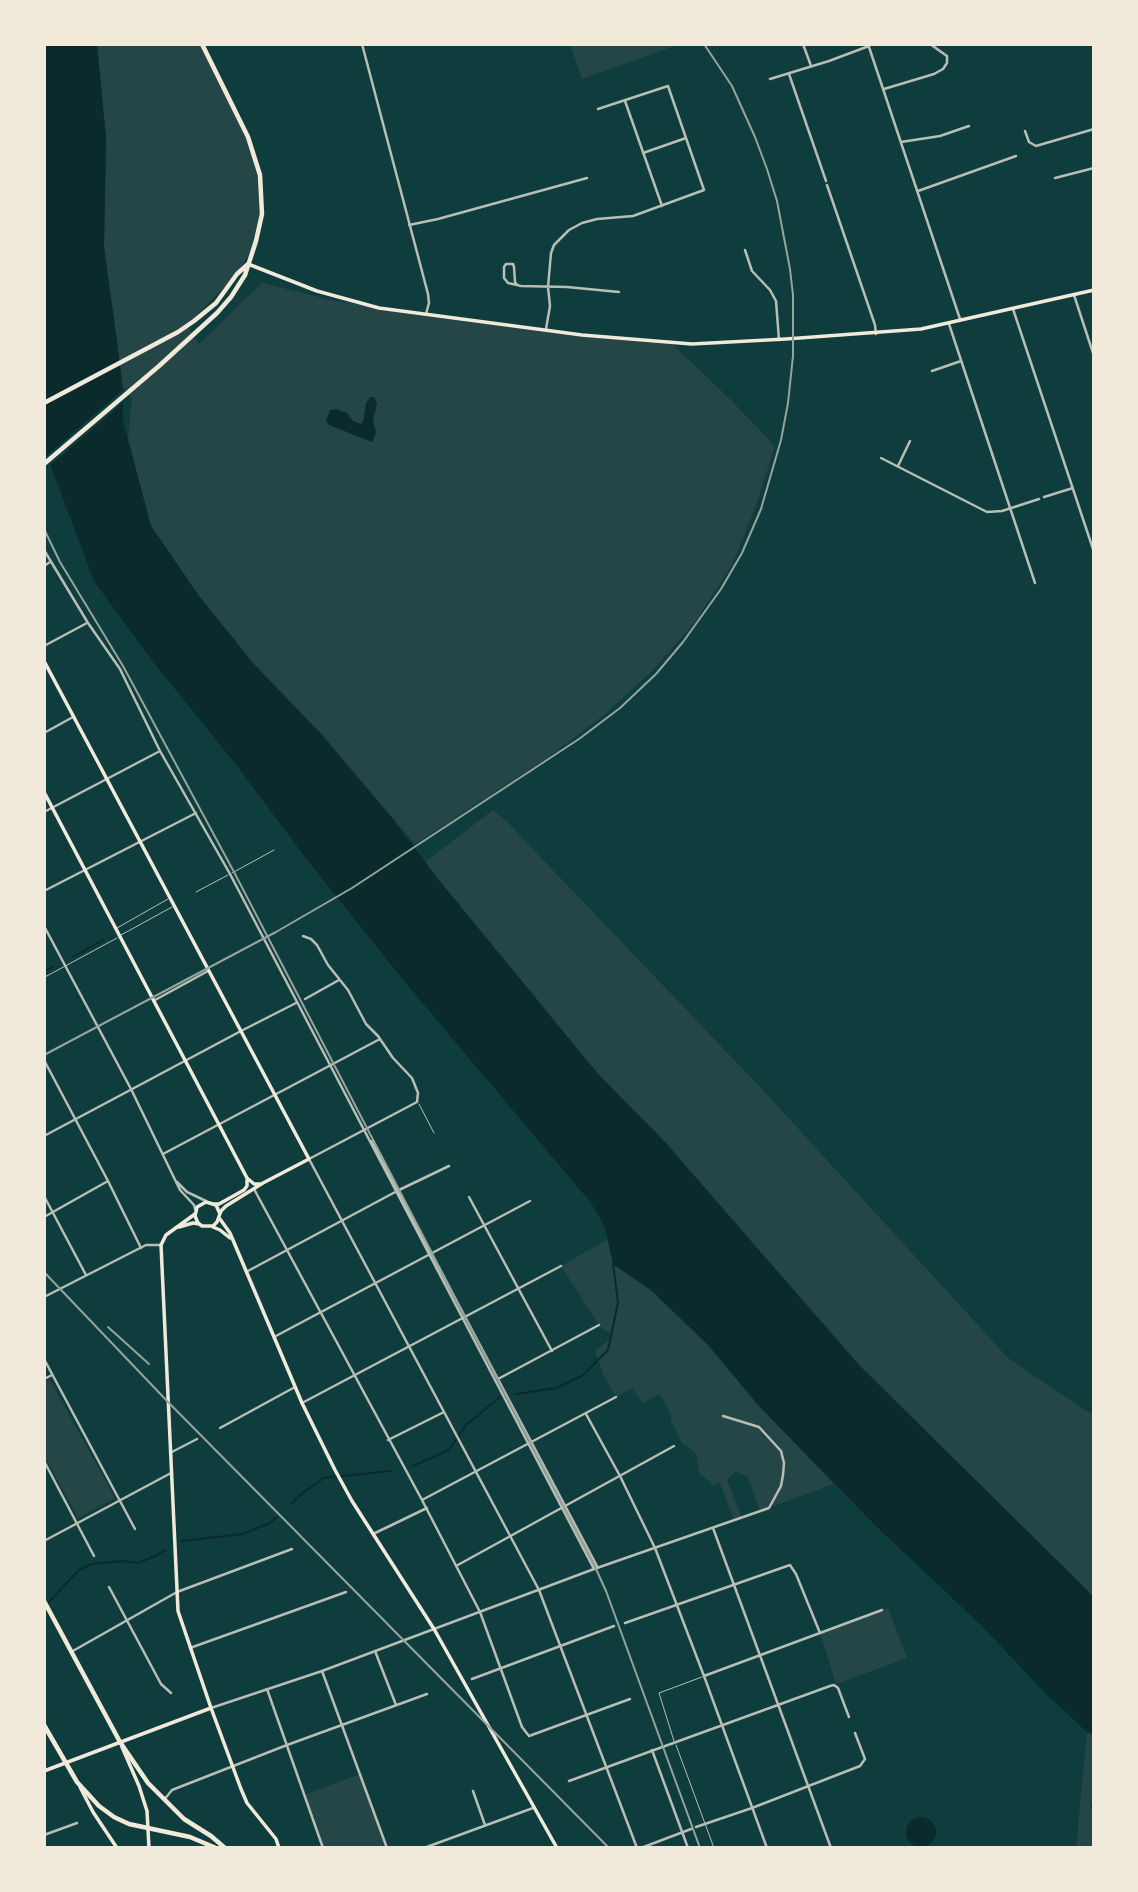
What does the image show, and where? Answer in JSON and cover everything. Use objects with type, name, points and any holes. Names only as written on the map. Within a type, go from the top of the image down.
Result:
[{"type":"highway","points":[[44,464],[185,342],[231,297],[245,275],[262,214],[260,175],[248,137],[202,44]]},
{"type":"highway","points":[[44,403],[178,332],[216,303],[237,274],[248,264]]},
{"type":"highway","points":[[44,1601],[120,1742],[148,1783],[184,1819],[225,1848]]},
{"type":"highway","points":[[44,1725],[77,1782],[99,1806],[129,1824],[190,1837],[216,1848]]},
{"type":"main road","points":[[248,264],[335,297],[371,306],[514,327],[676,343],[779,340],[908,331],[1094,290]]},
{"type":"main road","points":[[44,661],[309,1159],[226,1206],[218,1222],[211,1227]]},
{"type":"main road","points":[[44,792],[247,1178],[254,1184],[263,1183]]},
{"type":"main road","points":[[247,1178],[244,1190],[219,1204],[200,1205],[166,1235],[161,1245],[170,1453],[178,1611],[247,1803],[276,1839],[279,1848]]},
{"type":"main road","points":[[211,1203],[218,1208],[222,1224],[230,1233],[295,1387],[335,1470],[434,1629],[557,1848]]},
{"type":"main road","points":[[195,1212],[200,1225]]},
{"type":"main road","points":[[177,1228],[193,1223],[220,1230],[231,1240]]},
{"type":"main road","points":[[44,1771],[211,1709]]},
{"type":"main road","points":[[120,1742],[147,1811],[149,1848]]},
{"type":"main road","points":[[77,1782],[117,1848]]},
{"type":"street","points":[[362,44],[428,294],[426,314]]},
{"type":"street","points":[[803,44],[811,66]]},
{"type":"street","points":[[884,89],[943,69],[947,56],[930,44]]},
{"type":"street","points":[[770,79],[868,45],[961,321]]},
{"type":"street","points":[[789,74],[876,334]]},
{"type":"street","points":[[546,329],[550,306],[548,287],[551,253],[554,245],[569,230],[597,219],[633,216],[704,190],[668,86],[598,109]]},
{"type":"street","points":[[625,101],[662,206]]},
{"type":"street","points":[[901,142],[940,136],[969,126]]},
{"type":"street","points":[[1025,131],[1028,142],[1036,146],[1094,129]]},
{"type":"street","points":[[643,153],[687,138]]},
{"type":"street","points":[[918,191],[1016,156]]},
{"type":"street","points":[[1055,178],[1094,168]]},
{"type":"street","points":[[410,225],[587,178]]},
{"type":"street","points":[[745,250],[752,271],[771,290],[776,301],[779,340]]},
{"type":"street","points":[[517,285],[514,267],[510,263],[506,264],[505,278],[508,283],[517,285],[619,292]]},
{"type":"street","points":[[1074,295],[1094,356]]},
{"type":"street","points":[[1013,309],[1094,552]]},
{"type":"street","points":[[949,324],[1035,583]]},
{"type":"street","points":[[932,371],[961,361]]},
{"type":"street","points":[[897,466],[910,441]]},
{"type":"street","points":[[881,458],[983,511],[1010,509],[1039,499]]},
{"type":"street","points":[[1044,497],[1073,488]]},
{"type":"street","points":[[44,550],[88,623],[120,669],[160,751],[229,874],[364,1129],[378,1149],[596,1569]]},
{"type":"street","points":[[44,566],[50,562]]},
{"type":"street","points":[[44,646],[88,623]]},
{"type":"street","points":[[44,733],[73,717]]},
{"type":"street","points":[[44,812],[160,751]]},
{"type":"street","points":[[44,891],[196,813]]},
{"type":"street","points":[[44,926],[131,1089],[182,1193],[194,1205],[195,1212]]},
{"type":"street","points":[[303,936],[314,942],[348,990],[366,1024],[412,1078],[418,1093],[417,1102],[309,1159],[538,1590],[639,1848],[691,1829]]},
{"type":"street","points":[[155,1000],[208,971]]},
{"type":"street","points":[[305,999],[340,980]]},
{"type":"street","points":[[44,1136],[296,1003]]},
{"type":"street","points":[[163,1154],[380,1039]]},
{"type":"street","points":[[44,1060],[141,1248]]},
{"type":"street","points":[[246,1272],[449,1166]]},
{"type":"street","points":[[175,1179],[187,1192],[211,1203]]},
{"type":"street","points":[[44,1217],[108,1181]]},
{"type":"street","points":[[254,1189],[480,1612],[522,1727],[529,1736],[630,1699]]},
{"type":"street","points":[[44,1196],[86,1275]]},
{"type":"street","points":[[469,1197],[552,1351]]},
{"type":"street","points":[[274,1337],[530,1201]]},
{"type":"street","points":[[44,1297],[149,1244],[161,1245]]},
{"type":"street","points":[[302,1402],[561,1266]]},
{"type":"street","points":[[497,1380],[599,1325]]},
{"type":"street","points":[[44,1359],[135,1529]]},
{"type":"street","points":[[44,1379],[52,1375]]},
{"type":"street","points":[[219,1428],[295,1387]]},
{"type":"street","points":[[422,1500],[617,1397]]},
{"type":"street","points":[[388,1440],[444,1412]]},
{"type":"street","points":[[586,1414],[655,1548],[766,1848]]},
{"type":"street","points":[[211,1709],[764,1510],[772,1505],[781,1486],[784,1463],[781,1451],[760,1427],[723,1416]]},
{"type":"street","points":[[170,1453],[197,1440]]},
{"type":"street","points":[[456,1567],[674,1446]]},
{"type":"street","points":[[44,1461],[94,1556]]},
{"type":"street","points":[[44,1541],[171,1473]]},
{"type":"street","points":[[373,1534],[426,1508]]},
{"type":"street","points":[[713,1528],[831,1848]]},
{"type":"street","points":[[71,1652],[177,1592],[292,1549]]},
{"type":"street","points":[[625,1623],[790,1565],[820,1633]]},
{"type":"street","points":[[109,1587],[161,1684],[171,1693]]},
{"type":"street","points":[[190,1648],[346,1592]]},
{"type":"street","points":[[704,1676],[882,1610]]},
{"type":"street","points":[[472,1678],[614,1626]]},
{"type":"street","points":[[375,1650],[396,1705]]},
{"type":"street","points":[[322,1671],[387,1848]]},
{"type":"street","points":[[569,1781],[778,1703],[834,1685],[838,1688],[849,1717]]},
{"type":"street","points":[[267,1689],[323,1848]]},
{"type":"street","points":[[164,1800],[172,1790],[427,1694]]},
{"type":"street","points":[[696,1828],[860,1766],[864,1762],[864,1756],[855,1733]]},
{"type":"street","points":[[652,1750],[688,1848]]},
{"type":"street","points":[[473,1791],[485,1825]]},
{"type":"street","points":[[424,1848],[534,1808]]},
{"type":"street","points":[[44,1835],[78,1823]]},
{"type":"lane","points":[[196,892],[274,850]]},
{"type":"lane","points":[[116,928],[170,898]]},
{"type":"lane","points":[[45,976],[174,906]]},
{"type":"lane","points":[[417,1102],[434,1133]]},
{"type":"lane","points":[[704,1676],[659,1693],[674,1742],[714,1848]]},
{"type":"shaded area","points":[[44,44],[97,44],[106,138],[104,247],[123,390],[123,421],[151,526],[199,596],[253,663],[322,735],[396,823],[438,879],[598,1074],[664,1141],[859,1365],[1094,1597],[1094,1735],[1087,1732],[1045,1693],[982,1626],[879,1529],[758,1405],[709,1346],[652,1291],[613,1264],[605,1227],[591,1203],[409,987],[308,861],[234,762],[153,662],[94,581],[44,448]]},
{"type":"shaded area","points":[[97,44],[202,44],[248,137],[258,166],[262,204],[256,241],[237,274],[187,325],[199,344],[262,283],[331,300],[402,311],[671,343],[775,446],[756,506],[732,565],[695,622],[653,670],[604,715],[550,756],[415,844],[322,735],[253,663],[199,596],[151,526],[128,439],[132,398],[123,390],[104,247],[106,138]]},
{"type":"shaded area","points":[[570,44],[674,44],[675,46],[582,79]]},
{"type":"shaded area","points":[[370,397],[374,397],[377,404],[373,420],[376,433],[372,442],[329,425],[326,421],[330,410],[336,409],[347,413],[353,421],[361,424]]},
{"type":"shaded area","points":[[493,810],[762,1089],[1008,1358],[1094,1416],[1094,1597],[859,1365],[664,1141],[598,1074],[425,862]]},
{"type":"shaded area","points":[[608,1239],[613,1264],[652,1291],[709,1346],[758,1405],[834,1484],[760,1511],[748,1477],[736,1471],[727,1480],[742,1518],[734,1520],[720,1483],[714,1486],[699,1472],[696,1454],[683,1445],[660,1394],[642,1403],[633,1388],[616,1397],[605,1378],[595,1351],[613,1336],[599,1325],[561,1266]]},
{"type":"shaded area","points":[[50,1380],[115,1498],[78,1518],[44,1455],[44,1383]]},
{"type":"shaded area","points":[[888,1608],[907,1658],[836,1684],[820,1633]]},
{"type":"shaded area","points":[[1087,1732],[1094,1735],[1094,1848],[1076,1848]]},
{"type":"shaded area","points":[[360,1774],[387,1848],[323,1848],[304,1795]]},
{"type":"shaded area","points":[[921,1817],[927,1818],[935,1826],[935,1838],[927,1846],[921,1847],[915,1846],[907,1838],[906,1832],[907,1826],[915,1818]]},
{"type":"pier","points":[[126,387],[126,400],[47,468],[44,458]]},
{"type":"waterway","points":[[73,957],[103,940]]},
{"type":"waterway","points":[[44,971],[53,967]]},
{"type":"waterway","points":[[516,1394],[556,1388],[582,1376],[608,1350],[618,1303],[613,1263]]},
{"type":"waterway","points":[[413,1466],[449,1450],[466,1425],[500,1397]]},
{"type":"waterway","points":[[292,1503],[324,1478],[391,1471]]},
{"type":"waterway","points":[[182,1541],[243,1534],[270,1523],[277,1517]]},
{"type":"waterway","points":[[44,1607],[79,1570],[92,1564],[122,1561],[139,1563],[165,1550]]},
{"type":"waterway","points":[[1094,1799],[1094,1813]]},
{"type":"railway","points":[[44,1055],[276,932],[352,888],[579,739],[620,708],[656,674],[721,589],[742,553],[761,509],[781,440],[793,356],[793,295],[777,201],[767,169],[732,86],[704,44]]},
{"type":"railway","points":[[44,529],[60,562],[123,666],[234,872],[596,1569],[700,1848]]},
{"type":"railway","points":[[44,1272],[168,1402],[609,1848]]},
{"type":"railway","points":[[108,1327],[149,1364]]}]
